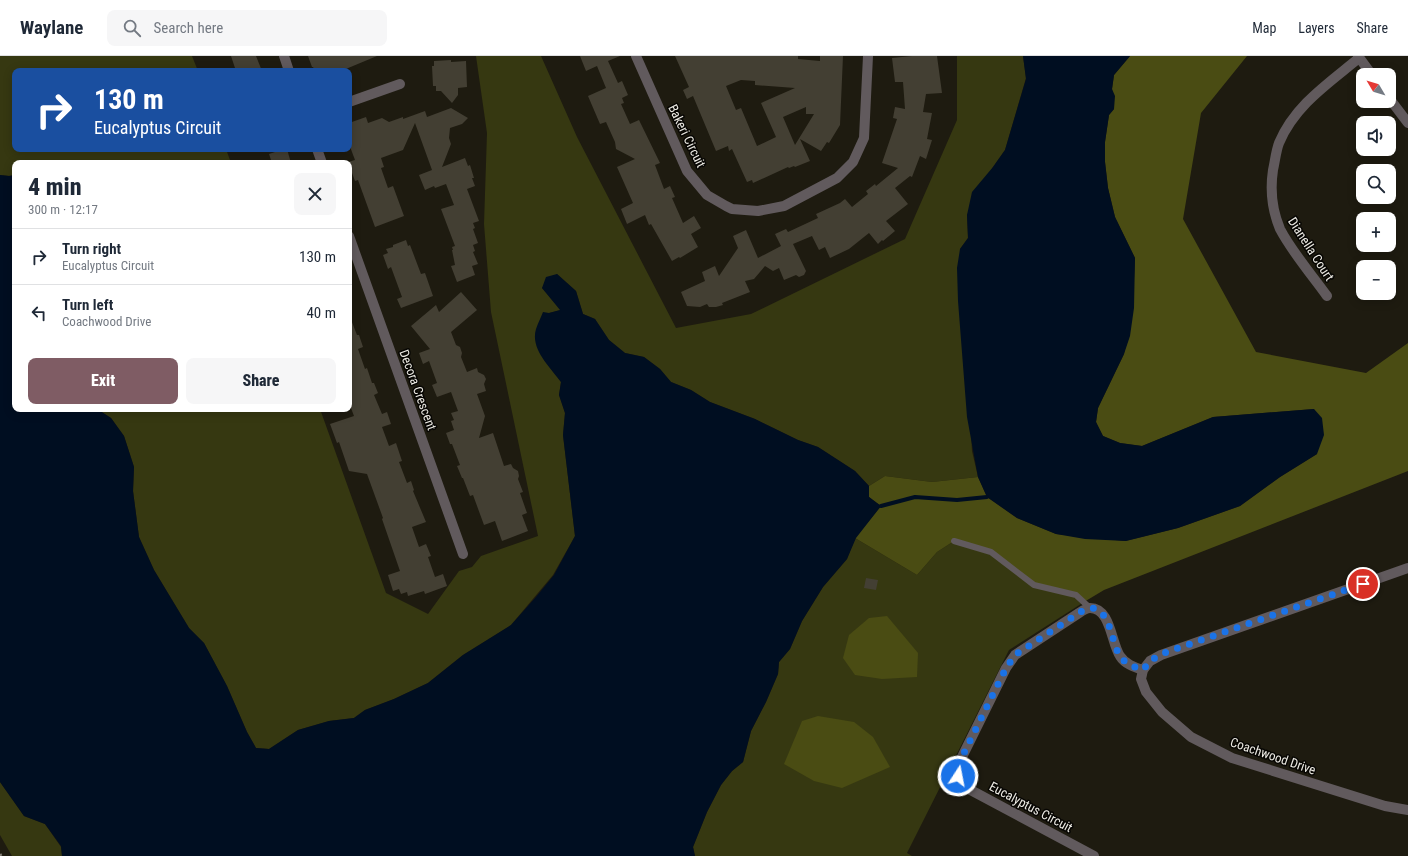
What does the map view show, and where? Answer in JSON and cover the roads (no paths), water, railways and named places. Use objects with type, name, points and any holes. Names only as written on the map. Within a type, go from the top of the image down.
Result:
[{"type":"street","points":[[284,56],[289,68]]},
{"type":"street","name":"Bakeri Circuit","points":[[636,56],[687,171],[707,195],[726,206],[732,209],[758,211],[784,206],[837,178],[853,162],[864,138],[868,56]]},
{"type":"street","points":[[1359,57],[1367,68]]},
{"type":"street","name":"Dianella Court","points":[[1327,296],[1288,243],[1281,230],[1273,206],[1271,190],[1273,175],[1279,144],[1293,118],[1311,97],[1359,57]]},
{"type":"street","points":[[352,101],[400,84]]},
{"type":"street","points":[[1396,107],[1408,123]]},
{"type":"street","name":"Decora Crescent","points":[[352,244],[463,554]]},
{"type":"street","points":[[1090,608],[1105,615],[1120,656],[1130,665],[1143,670],[1150,661],[1161,654],[1408,568]]},
{"type":"street","name":"Eucalyptus Circuit","points":[[1090,608],[1079,613],[1015,655],[1006,668],[960,761],[958,776],[966,787],[1094,856]]},
{"type":"street","name":"Coachwood Drive","points":[[1143,670],[1141,679],[1146,692],[1162,712],[1191,737],[1232,758],[1385,806],[1408,810]]},
{"type":"lane","points":[[954,541],[991,552],[1034,585],[1076,595],[1090,608]]},
{"type":"water","points":[[1023,56],[1130,56],[1114,75],[1112,89],[1115,96],[1114,109],[1109,115],[1105,142],[1105,162],[1108,188],[1115,217],[1135,258],[1134,308],[1130,336],[1124,354],[1098,408],[1096,422],[1103,436],[1120,443],[1142,446],[1213,417],[1314,409],[1322,418],[1324,435],[1317,454],[1280,477],[1240,506],[1178,528],[1126,541],[1085,539],[1056,534],[1017,518],[987,497],[978,477],[967,417],[958,301],[957,268],[960,249],[968,238],[967,215],[972,192],[1005,150],[1026,79]]},
{"type":"water","points":[[0,175],[12,176],[12,412],[102,412],[111,418],[124,436],[134,467],[133,491],[139,537],[154,570],[189,628],[204,643],[227,686],[247,732],[256,748],[269,749],[298,730],[329,721],[354,718],[365,710],[394,699],[428,683],[463,655],[511,625],[554,575],[575,536],[563,435],[565,413],[559,395],[561,382],[538,351],[535,336],[536,329],[543,312],[549,313],[560,310],[542,288],[546,277],[557,274],[576,291],[583,314],[595,319],[609,340],[625,353],[644,357],[660,369],[671,382],[691,390],[710,402],[755,419],[798,440],[818,447],[855,471],[869,486],[869,497],[881,506],[856,538],[847,559],[823,587],[802,621],[790,649],[779,662],[778,674],[751,731],[743,762],[732,771],[721,785],[707,812],[693,847],[695,856],[62,856],[61,846],[45,824],[24,816],[0,782]]},
{"type":"waterway","points":[[881,506],[915,497],[957,500],[987,497]]}]
